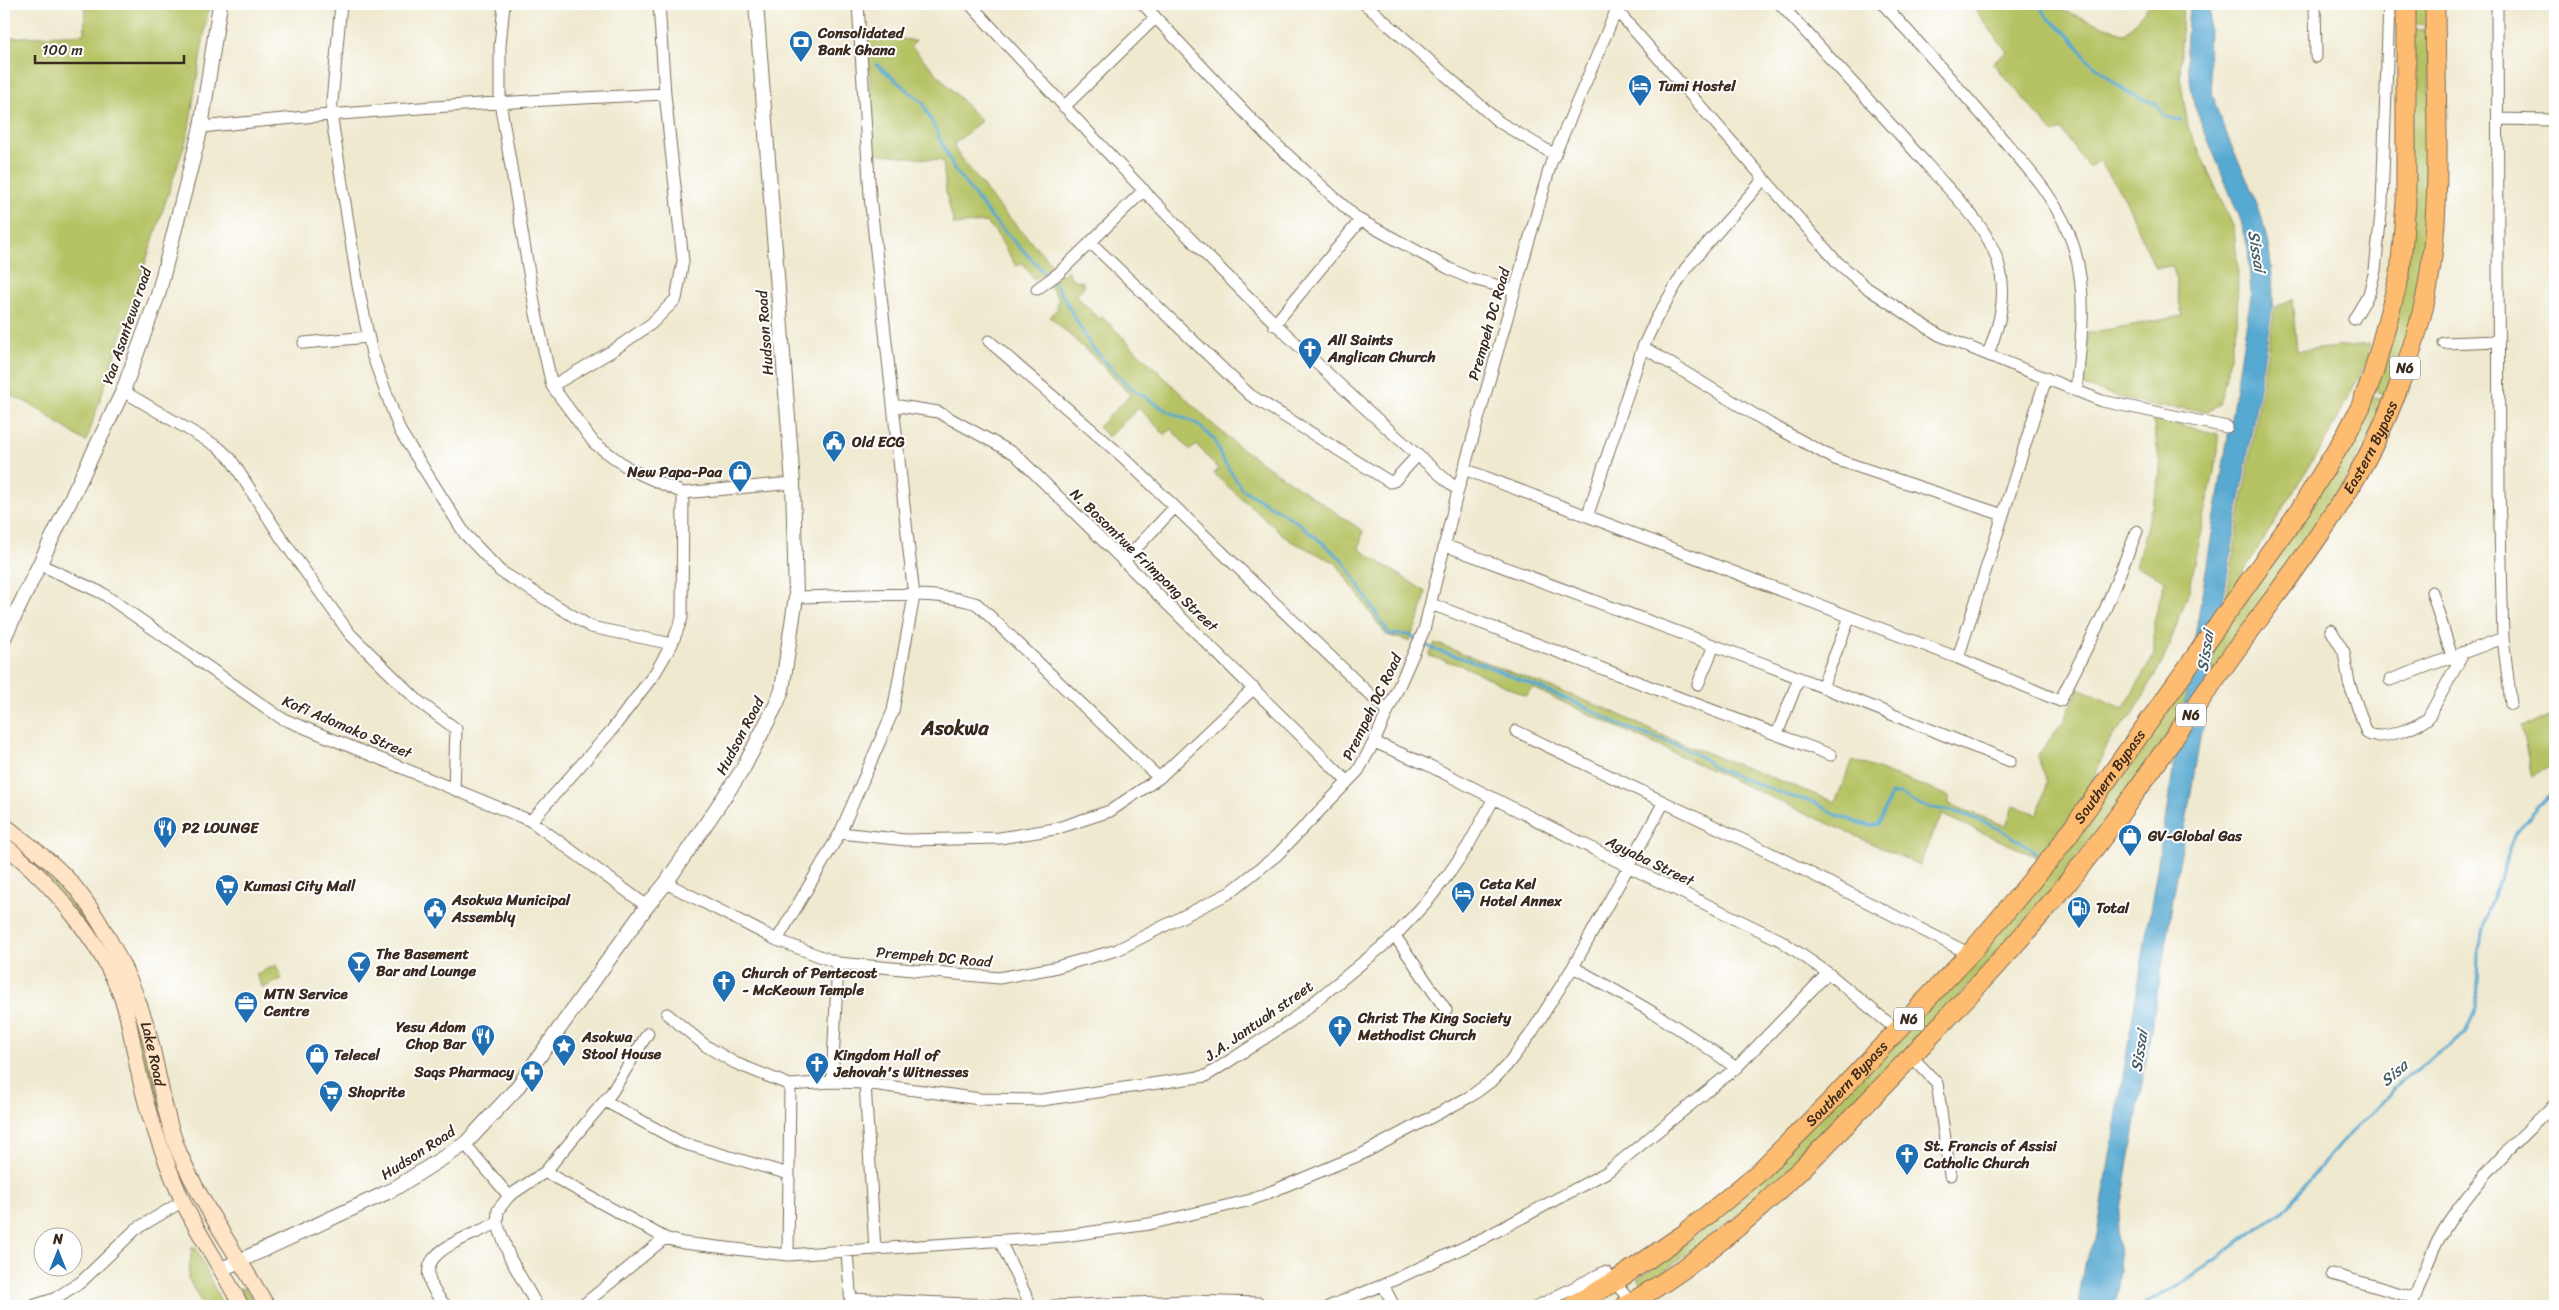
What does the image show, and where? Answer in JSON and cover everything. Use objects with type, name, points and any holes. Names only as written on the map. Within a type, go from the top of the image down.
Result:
[{"type":"highway","name":"Eastern Bypass","points":[[2185,671],[2298,513],[2346,435],[2373,374],[2386,332],[2400,274],[2406,203],[2406,4]]},
{"type":"highway","name":"Eastern Bypass","points":[[2167,749],[2322,530],[2370,453],[2388,417],[2400,384],[2422,312],[2433,242],[2436,206],[2435,4]]},
{"type":"highway","name":"Southern Bypass","points":[[1572,1306],[1614,1282],[1683,1235],[1756,1174],[1829,1103],[1970,954],[2054,854],[2185,671]]},
{"type":"highway","name":"Southern Bypass","points":[[1631,1305],[1708,1250],[1769,1201],[1911,1056],[1972,992],[2061,890],[2167,749]]},
{"type":"main road","name":"Lake Road","points":[[4,825],[58,869],[92,911],[123,965],[141,1007],[165,1105],[179,1150],[196,1187],[267,1306]]},
{"type":"main road","name":"Lake Road","points":[[4,845],[52,889],[82,926],[109,972],[125,1010],[151,1120],[183,1201],[222,1268],[241,1306]]},
{"type":"street","name":"Yaa Asantewa road","points":[[4,638],[41,565],[76,484],[123,391],[158,295],[201,127],[220,4]]},
{"type":"street","points":[[341,4],[332,113],[358,286],[368,337],[372,354],[400,431],[465,534],[500,571],[591,627],[672,644]]},
{"type":"street","points":[[504,4],[500,46],[500,102],[520,226],[552,386],[594,443],[631,470],[684,493],[793,483]]},
{"type":"street","points":[[552,386],[612,351],[651,324],[676,299],[683,261],[665,94],[659,4]]},
{"type":"street","name":"Hudson Road","points":[[222,1268],[392,1190],[464,1144],[516,1089],[647,906],[666,883],[743,769],[777,703],[782,690],[796,598],[793,483],[756,4]]},
{"type":"street","points":[[777,940],[840,833],[893,711],[914,596],[870,196],[858,4]]},
{"type":"street","points":[[970,4],[1064,108],[1274,325],[1417,456],[1458,490]]},
{"type":"street","points":[[1143,4],[1268,137],[1358,219],[1470,278],[1515,290]]},
{"type":"street","points":[[1365,4],[1499,122],[1555,155]]},
{"type":"street","points":[[1780,4],[1964,208],[1993,247],[2002,277],[2003,302],[1998,328],[1988,354]]},
{"type":"street","points":[[1883,4],[2026,167],[2066,226],[2081,276],[2083,300],[2083,330],[2076,391]]},
{"type":"street","points":[[2314,4],[2316,57]]},
{"type":"street","points":[[2354,319],[2369,294],[2375,270],[2382,204],[2389,4]]},
{"type":"street","points":[[2497,4],[2503,638],[2511,704]]},
{"type":"street","points":[[1615,5],[1763,180],[1837,262],[1867,288],[1939,335],[2076,391],[2102,401],[2135,410],[2226,427]]},
{"type":"street","name":"Prempeh DC Road","points":[[666,883],[777,940],[838,963],[998,978],[1053,968],[1117,950],[1230,893],[1277,855],[1358,771],[1374,742],[1414,656],[1424,630],[1458,490],[1551,164],[1615,5]]},
{"type":"street","points":[[1064,108],[1155,18]]},
{"type":"street","points":[[201,127],[332,113],[665,94]]},
{"type":"street","points":[[2498,119],[2555,120]]},
{"type":"street","points":[[1588,514],[1643,347],[1656,319],[1686,268],[1763,180]]},
{"type":"street","points":[[1036,289],[1059,273],[1144,190]]},
{"type":"street","points":[[1274,325],[1358,223],[1358,219]]},
{"type":"street","points":[[1090,242],[1250,395],[1390,482],[1394,481],[1417,456]]},
{"type":"street","points":[[304,343],[368,337]]},
{"type":"street","points":[[989,341],[1123,457],[1388,711]]},
{"type":"street","points":[[2444,343],[2499,342]]},
{"type":"street","points":[[1643,347],[1770,424],[1822,453],[1847,464],[2003,515]]},
{"type":"street","points":[[1958,658],[2046,378]]},
{"type":"street","points":[[123,391],[218,447],[230,458],[282,538],[350,634],[418,701],[456,729],[454,789]]},
{"type":"street","name":"N. Bosomtwe Frimpong Street","points":[[893,405],[938,412],[1015,454],[1348,781]]},
{"type":"street","points":[[1464,468],[1588,514],[1958,658],[2060,701],[2102,617],[2137,532]]},
{"type":"street","points":[[530,821],[611,731],[655,673],[672,644],[682,618],[684,493]]},
{"type":"street","points":[[1124,561],[1175,507]]},
{"type":"street","points":[[1444,545],[1799,678],[2010,762]]},
{"type":"street","name":"Kofi Adomako Street","points":[[41,565],[102,593],[282,718],[530,821],[647,906]]},
{"type":"street","points":[[2432,592],[2452,657]]},
{"type":"street","points":[[796,598],[914,596],[956,598],[977,604],[1159,778]]},
{"type":"street","points":[[1431,604],[1831,755]]},
{"type":"street","points":[[1822,687],[1850,617]]},
{"type":"street","points":[[2331,630],[2344,652],[2349,683],[2367,733],[2379,738],[2422,723],[2428,718],[2464,652]]},
{"type":"street","points":[[2390,680],[2503,638]]},
{"type":"street","points":[[1698,684],[1714,646]]},
{"type":"street","points":[[1778,734],[1799,678]]},
{"type":"street","points":[[840,833],[906,840],[991,838],[1056,829],[1110,811],[1159,778],[1254,688]]},
{"type":"street","points":[[1516,731],[1664,802],[1970,954]]},
{"type":"street","name":"Agyaba Street","points":[[1374,742],[1430,766],[1493,800],[1780,940],[1828,973],[1898,1030]]},
{"type":"street","name":"J.A. Jantuah street","points":[[790,1086],[832,1082],[865,1084],[980,1099],[1042,1100],[1206,1076],[1291,1021],[1395,936],[1430,898],[1450,872],[1468,846],[1493,800]]},
{"type":"street","points":[[546,1172],[665,1238],[683,1243],[788,1255],[1064,1236],[1149,1224],[1242,1202],[1362,1154],[1471,1096],[1494,1079],[1530,1035],[1572,967],[1664,802]]},
{"type":"street","points":[[1395,936],[1446,1010]]},
{"type":"street","points":[[832,1082],[838,963]]},
{"type":"street","points":[[1572,967],[1698,1039],[1736,1068]]},
{"type":"street","points":[[1330,1306],[1383,1285],[1484,1238],[1607,1172],[1736,1068],[1828,973]]},
{"type":"street","points":[[667,1014],[706,1046],[735,1063],[790,1086],[788,1255]]},
{"type":"street","points":[[534,1306],[510,1258],[497,1223],[498,1210],[509,1196],[546,1172],[612,1092],[648,1033]]},
{"type":"street","points":[[1911,1056],[1938,1083],[1950,1174]]},
{"type":"street","points":[[865,1084],[875,1250]]},
{"type":"street","points":[[605,1101],[682,1143],[789,1174]]},
{"type":"street","points":[[2332,1274],[2414,1302],[2426,1266],[2449,1222],[2474,1188],[2517,1140],[2555,1104]]},
{"type":"street","points":[[464,1144],[509,1196]]},
{"type":"street","points":[[32,1306],[54,1299],[81,1282],[136,1229],[183,1201]]},
{"type":"street","points":[[446,1306],[429,1282],[426,1271],[432,1258],[446,1248],[497,1223]]},
{"type":"street","points":[[582,1306],[665,1238]]},
{"type":"street","points":[[1000,1240],[1031,1306]]},
{"type":"street","points":[[847,1252],[851,1302],[1014,1306]]},
{"type":"street","points":[[1538,1306],[1599,1272],[1607,1273],[1631,1305]]},
{"type":"street","points":[[1383,1285],[1394,1306]]},
{"type":"street","points":[[1053,1306],[1188,1301],[1259,1303],[1260,1306]]},
{"type":"green space","points":[[86,4],[209,4],[188,134],[86,442],[30,404],[4,392],[4,38],[84,34]]},
{"type":"green space","points":[[1975,4],[2045,4],[2125,34],[2150,4],[2183,4],[2180,76],[2188,127],[2234,228],[2238,269],[2237,323],[2220,404],[2208,411],[2146,405],[2080,385],[2088,333],[2182,316],[2173,266],[2155,268],[2125,199],[2100,161],[2088,167],[2061,129],[2054,134],[1993,63],[2007,52],[1977,12]]},
{"type":"green space","points":[[2411,4],[2430,4],[2430,25],[2411,24]]},
{"type":"green space","points":[[2411,29],[2430,30],[2428,201],[2424,265],[2407,343],[2387,398],[2369,388],[2404,271]]},
{"type":"green space","points":[[867,38],[916,41],[911,46],[981,121],[954,144],[956,151],[993,200],[1062,275],[1068,270],[1072,279],[1083,282],[1083,288],[1076,295],[1099,319],[1102,317],[1208,420],[1239,447],[1363,531],[1359,549],[1426,592],[1419,619],[1409,641],[1386,635],[1336,563],[1289,540],[1214,474],[1218,469],[1197,445],[1190,450],[1171,429],[1165,435],[1139,408],[1108,437],[1098,427],[1130,395],[1094,357],[1050,317],[1058,307],[1056,304],[1059,300],[1043,274],[1034,280],[1023,263],[1016,266],[995,231],[985,222],[954,225],[946,193],[943,161],[875,153]]},
{"type":"green space","points":[[2292,299],[2297,351],[2369,344],[2368,359],[2329,434],[2226,600],[2275,307]]},
{"type":"green space","points":[[2366,393],[2385,402],[2379,418],[2328,511],[2214,674],[2199,663]]},
{"type":"green space","points":[[2153,419],[2218,434],[2218,452],[2189,591],[2164,659],[2135,711],[2110,739],[2084,801],[2037,857],[1942,815],[1919,865],[1532,688],[1526,696],[1463,666],[1429,656],[1435,643],[1607,709],[1668,738],[1835,802],[1853,760],[1949,796],[1949,804],[2006,826],[2013,806],[2038,814],[2047,781],[2037,756],[2064,721],[2079,688],[2123,709],[2154,655],[2154,622],[2165,580],[2136,566],[2161,473]]},
{"type":"green space","points":[[2195,668],[2210,679],[2053,888],[1975,979],[1772,1188],[1643,1288],[1638,1278],[1699,1234],[1960,969]]},
{"type":"green space","points":[[2555,717],[2555,765],[2532,776],[2521,726]]},
{"type":"green space","points":[[4,831],[54,876],[79,907],[113,960],[136,1014],[177,1163],[174,1163],[158,1123],[106,958],[4,839]]},
{"type":"green space","points":[[276,965],[282,979],[263,988],[256,974]]},
{"type":"green space","points":[[192,1248],[196,1248],[223,1306],[203,1306],[188,1278]]},
{"type":"green space","points":[[245,1288],[257,1306],[248,1306],[240,1289]]},
{"type":"water","name":"Sissai","points":[[2189,4],[2211,4],[2208,47],[2212,91],[2220,118],[2254,196],[2263,222],[2271,263],[2273,304],[2117,1233],[2120,1270],[2115,1306],[2078,1306],[2084,1264],[2097,1235],[2251,296],[2248,248],[2241,221],[2194,105],[2186,53]]},
{"type":"waterway","points":[[2038,4],[2048,18],[2071,37],[2087,59],[2126,92],[2156,104],[2165,117],[2181,120]]},
{"type":"waterway","points":[[876,64],[923,103],[954,169],[991,217],[1057,286],[1090,345],[1128,386],[1169,412],[1196,423],[1215,440],[1221,457],[1242,489],[1296,521],[1343,560],[1389,634],[1410,635],[1416,639]]},
{"type":"waterway","points":[[1421,642],[1435,650],[1482,664],[1540,688],[1587,708],[1624,727],[1679,746],[1701,757],[1717,769],[1789,796],[1814,802],[1836,815],[1870,826],[1879,824],[1891,794],[1902,794],[1915,803],[1980,820],[2010,835],[2037,854]]},
{"type":"waterway","name":"Sisa","points":[[2141,1306],[2184,1282],[2282,1212],[2340,1144],[2404,1079],[2465,1034],[2476,1008],[2478,953],[2488,912],[2516,832],[2555,789]]},
{"type":"place","name":"Consolidated Bank Ghana","points":[[801,63]]},
{"type":"place","name":"Tumi Hostel","points":[[1640,107]]},
{"type":"place","name":"All Saints Anglican Church","points":[[1310,370]]},
{"type":"place","name":"Old ECG","points":[[834,463]]},
{"type":"place","name":"New Papa-Paa","points":[[740,493]]},
{"type":"place","name":"P2 LOUNGE","points":[[165,849]]},
{"type":"place","name":"GV-Global Gas","points":[[2130,857]]},
{"type":"place","name":"Kumasi City Mall","points":[[227,907]]},
{"type":"place","name":"Ceta Kel Hotel Annex","points":[[1463,914]]},
{"type":"place","name":"Total","points":[[2079,929]]},
{"type":"place","name":"Asokwa Municipal Assembly","points":[[435,930]]},
{"type":"place","name":"The Basement Bar and Lounge","points":[[359,984]]},
{"type":"place","name":"Church of Pentecost - McKeown Temple","points":[[724,1003]]},
{"type":"place","name":"MTN Service Centre","points":[[246,1024]]},
{"type":"place","name":"Christ The King Society Methodist Church","points":[[1340,1048]]},
{"type":"place","name":"Yesu Adom Chop Bar","points":[[483,1057]]},
{"type":"place","name":"Asokwa Stool House","points":[[564,1067]]},
{"type":"place","name":"Telecel","points":[[317,1076]]},
{"type":"place","name":"Kingdom Hall of Jehovah's Witnesses","points":[[817,1085]]},
{"type":"place","name":"Saqs Pharmacy","points":[[532,1093]]},
{"type":"place","name":"Shoprite","points":[[331,1113]]},
{"type":"place","name":"St. Francis of Assisi Catholic Church","points":[[1907,1176]]},
{"type":"district","name":"Asokwa","points":[[955,728]]}]
